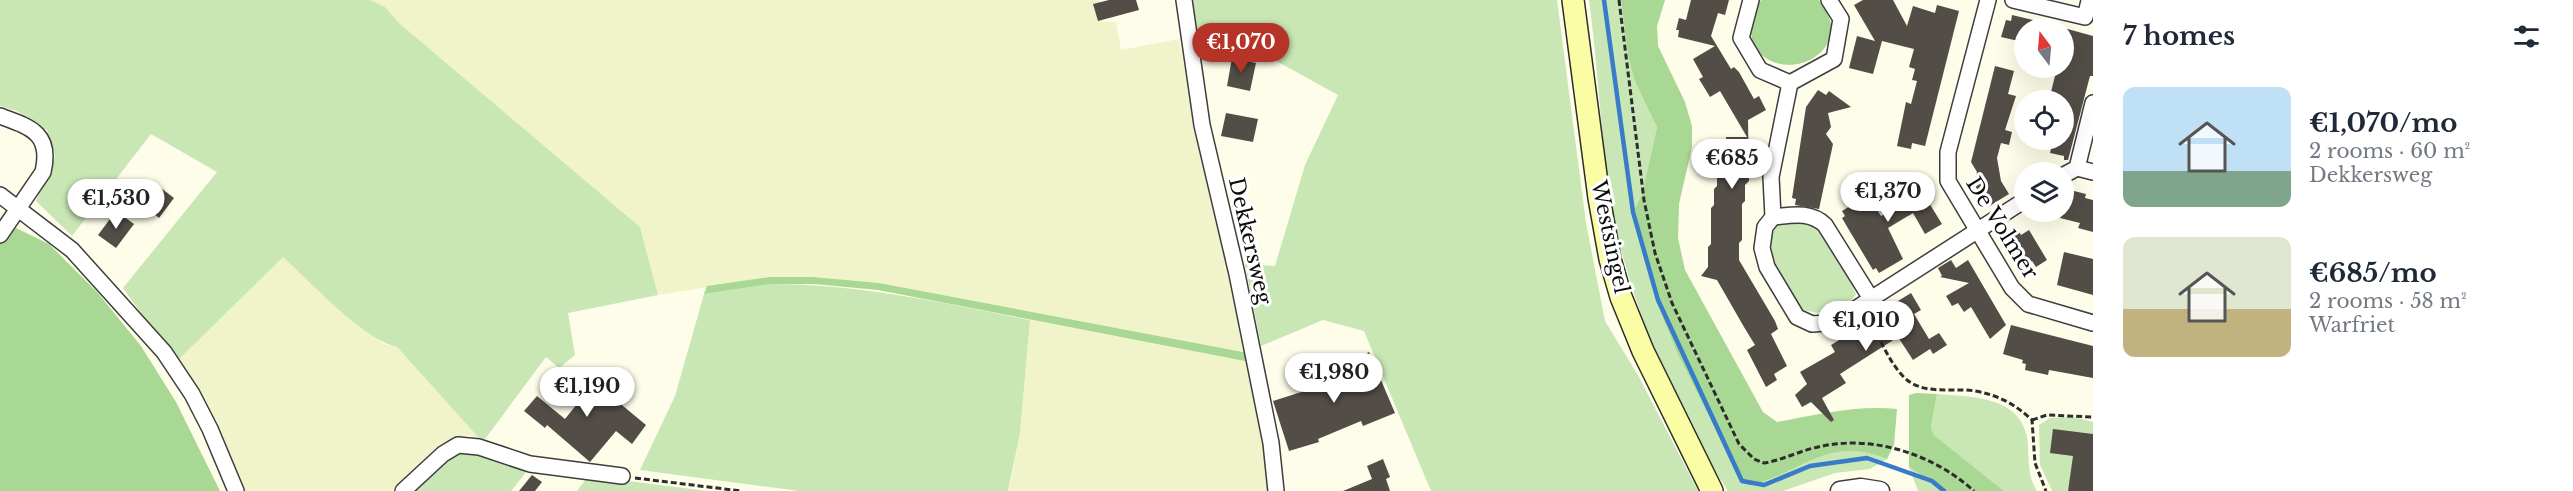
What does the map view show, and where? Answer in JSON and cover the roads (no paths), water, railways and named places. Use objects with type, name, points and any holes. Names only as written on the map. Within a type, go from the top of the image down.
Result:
[{"type":"main road","name":"Westsingel","points":[[1573,0],[1599,198],[1610,259],[1621,297],[1643,351],[1712,491]]},
{"type":"street","name":"Dekkersweg","points":[[1184,0],[1202,125],[1237,274],[1271,443],[1276,491]]},
{"type":"street","points":[[1750,0],[1741,38],[1760,70],[1790,83]]},
{"type":"street","points":[[1829,0],[1841,19],[1834,59],[1790,83],[1771,177],[1773,216],[1765,227],[1762,248],[1767,267],[1797,317],[1812,324],[1826,323],[2014,207]]},
{"type":"street","name":"De Volmer","points":[[1988,0],[1948,152],[1948,180],[1976,231],[2012,288],[2028,304],[2093,323]]},
{"type":"street","points":[[2013,0],[2085,17],[2091,1]]},
{"type":"street","points":[[2073,162],[2093,103]]},
{"type":"street","points":[[0,116],[27,125],[38,134],[45,147],[44,172],[0,235]]},
{"type":"street","points":[[2074,172],[2093,172]]},
{"type":"street","points":[[0,195],[72,250],[164,352],[206,420],[236,491]]},
{"type":"street","points":[[1773,216],[1802,214],[1817,217],[1826,225],[1865,301]]},
{"type":"street","points":[[403,491],[443,454],[458,445],[479,447],[531,464],[622,476]]},
{"type":"street","points":[[1840,491],[1861,488],[1880,491]]},
{"type":"waterway","points":[[1604,0],[1633,212],[1658,300],[1742,481],[1764,485],[1810,466],[1867,458],[1932,481],[1944,491]]}]
